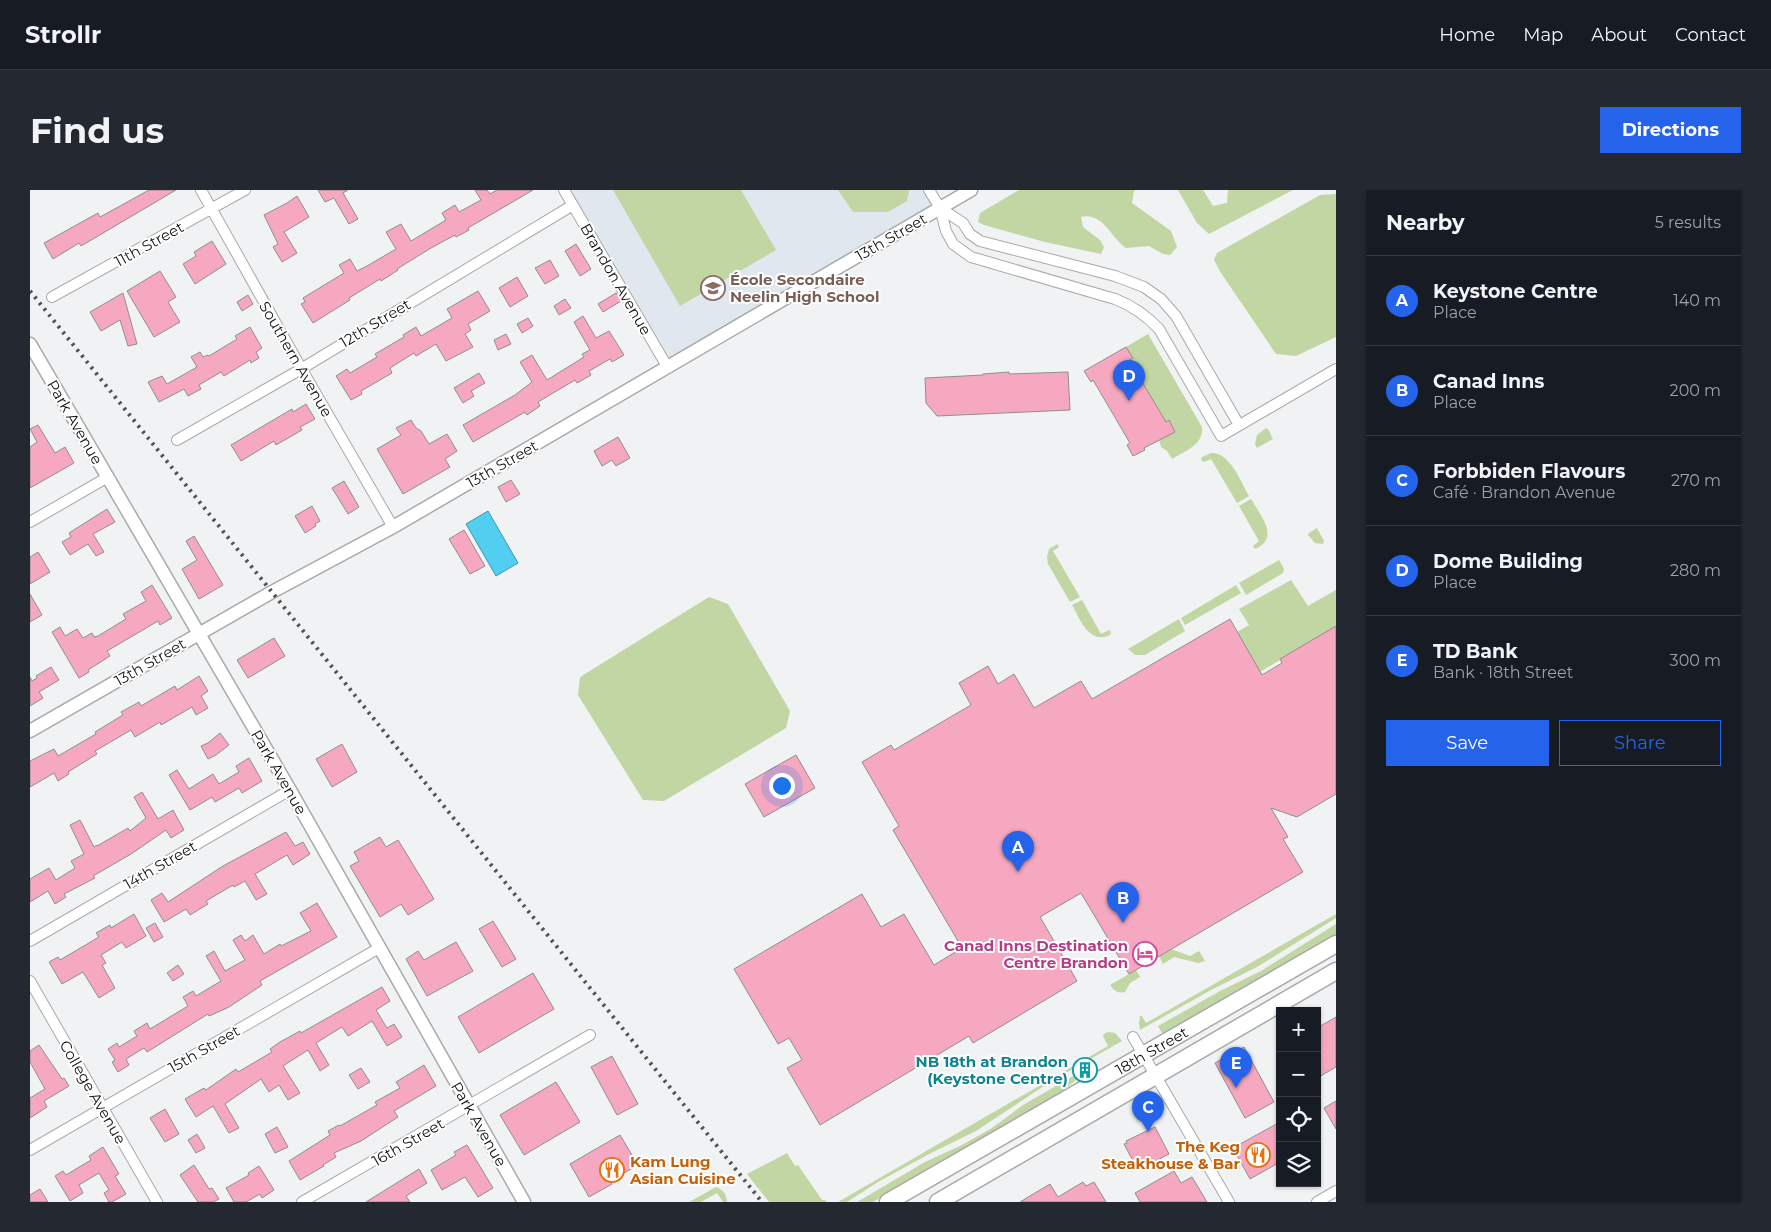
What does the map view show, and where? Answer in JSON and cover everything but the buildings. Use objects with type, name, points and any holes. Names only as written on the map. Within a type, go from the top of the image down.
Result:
[{"type":"main road","name":"18th Street","points":[[888,1202],[1336,944]]},
{"type":"main road","name":"18th Street","points":[[938,1202],[1336,971]]},
{"type":"street","name":"Southern Avenue","points":[[201,190],[301,368],[394,526]]},
{"type":"street","name":"11th Street","points":[[52,297],[245,190]]},
{"type":"street","name":"Brandon Avenue","points":[[564,190],[668,368]]},
{"type":"street","points":[[930,190],[940,208],[946,231],[953,244],[971,257],[1115,299],[1132,306],[1147,317],[1159,329],[1221,436],[1336,369]]},
{"type":"street","name":"13th Street","points":[[30,731],[272,592],[394,526],[971,190]]},
{"type":"street","name":"12th Street","points":[[177,440],[573,205]]},
{"type":"street","points":[[940,208],[963,223],[970,234],[980,241],[1115,276],[1144,287],[1156,295],[1176,316],[1239,425]]},
{"type":"street","name":"Park Avenue","points":[[30,344],[290,790],[524,1202]]},
{"type":"street","points":[[30,522],[108,477]]},
{"type":"street","name":"14th Street","points":[[30,941],[290,790]]},
{"type":"street","name":"15th Street","points":[[30,1150],[379,948]]},
{"type":"street","name":"College Avenue","points":[[30,981],[157,1202]]},
{"type":"street","name":"16th Street","points":[[302,1202],[590,1035]]},
{"type":"street","points":[[1133,1037],[1229,1202]]},
{"type":"street","points":[[1317,1202],[1336,1192]]},
{"type":"shaded area","name":"École Secondaire Neelin High School","points":[[564,190],[930,190],[940,208],[668,368]]},
{"type":"green space","points":[[613,190],[741,190],[776,250],[680,306]]},
{"type":"green space","points":[[838,190],[909,190],[907,201],[888,212],[853,212]]},
{"type":"green space","points":[[1019,190],[1136,190],[1134,191],[1132,203],[1171,231],[1177,247],[1170,255],[1163,254],[1149,246],[1126,248],[1106,226],[1089,216],[1081,217],[1083,227],[1100,240],[1104,247],[1101,254],[1045,242],[978,222],[980,213]]},
{"type":"green space","points":[[1178,190],[1203,190],[1213,206],[1227,203],[1228,190],[1293,190],[1209,234],[1197,223]]},
{"type":"green space","points":[[1336,194],[1336,337],[1296,356],[1276,354],[1214,260],[1217,253],[1320,195]]},
{"type":"green space","points":[[1148,334],[1202,427],[1202,433],[1197,443],[1172,459],[1167,451],[1161,447],[1159,439],[1162,435],[1164,438],[1175,431],[1169,421],[1166,422],[1129,360],[1132,357],[1126,347]]},
{"type":"green space","points":[[1266,428],[1273,439],[1257,448],[1255,444],[1257,435]]},
{"type":"green space","points":[[1211,453],[1224,457],[1229,462],[1249,496],[1237,503],[1211,459],[1204,462],[1201,460],[1202,457]]},
{"type":"green space","points":[[1251,499],[1263,519],[1268,533],[1267,539],[1263,544],[1255,549],[1253,546],[1259,541],[1239,506]]},
{"type":"green space","points":[[1317,528],[1324,541],[1323,544],[1315,543],[1308,535]]},
{"type":"green space","points":[[1057,544],[1059,547],[1053,551],[1080,597],[1070,602],[1048,564],[1049,549]]},
{"type":"green space","points":[[1279,560],[1284,569],[1283,573],[1246,595],[1239,583]]},
{"type":"green space","points":[[1291,580],[1308,606],[1336,590],[1336,626],[1260,672],[1237,632],[1249,625],[1239,609]]},
{"type":"green space","points":[[1236,585],[1241,593],[1185,625],[1181,618]]},
{"type":"green space","points":[[709,597],[728,604],[790,711],[786,728],[664,801],[643,800],[578,695],[580,677]]},
{"type":"green space","points":[[1082,600],[1101,634],[1109,630],[1111,632],[1110,635],[1096,636],[1086,629],[1072,605]]},
{"type":"green space","points":[[1179,619],[1185,631],[1145,655],[1135,655],[1128,649]]},
{"type":"green space","points":[[1336,914],[1336,918],[1257,967],[1211,990],[1140,1030],[1140,1016],[1142,1016],[1146,1023]]},
{"type":"green space","points":[[1336,924],[1336,936],[1163,1035],[1158,1026],[1220,991],[1261,971]]},
{"type":"green space","points":[[1171,949],[1190,956],[1199,951],[1205,961],[1198,963],[1174,957],[1163,964],[1159,956]]},
{"type":"green space","points":[[1136,970],[1140,977],[1130,983],[1125,992],[1117,992],[1110,985]]},
{"type":"green space","points":[[1109,1032],[1115,1033],[1122,1041],[1050,1082],[976,1131],[878,1182],[847,1202],[838,1202],[1108,1046],[1103,1036]]},
{"type":"green space","points":[[1082,1071],[1083,1074],[1054,1098],[873,1202],[857,1202],[925,1162],[962,1145],[992,1128],[1023,1105]]},
{"type":"green space","points":[[787,1153],[795,1166],[798,1165],[822,1200],[827,1202],[769,1202],[747,1174]]},
{"type":"green space","points":[[716,1187],[724,1193],[727,1202],[723,1202],[717,1193],[701,1202],[689,1202]]},
{"type":"water","points":[[488,511],[518,563],[496,576],[466,524]]},
{"type":"railway","points":[[30,291],[762,1202]]},
{"type":"place","name":"École Secondaire Neelin High School","points":[[713,288]]},
{"type":"place","name":"Dome Building","points":[[1129,401]]},
{"type":"place","name":"Keystone Centre","points":[[1018,872]]},
{"type":"place","name":"Canad Inns","points":[[1123,923]]},
{"type":"place","name":"Canad Inns Destination Centre Brandon","points":[[1145,954]]},
{"type":"place","name":"NB 18th at Brandon (Keystone Centre)","points":[[1085,1070]]},
{"type":"place","name":"TD Bank","points":[[1236,1088]]},
{"type":"place","name":"Forbbiden Flavours","points":[[1148,1132]]},
{"type":"place","name":"The Keg Steakhouse & Bar","points":[[1258,1155]]},
{"type":"place","name":"Kam Lung Asian Cuisine","points":[[612,1170]]}]
